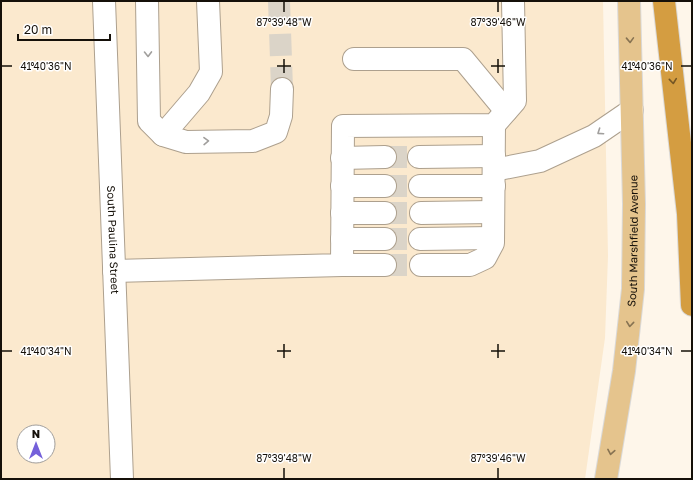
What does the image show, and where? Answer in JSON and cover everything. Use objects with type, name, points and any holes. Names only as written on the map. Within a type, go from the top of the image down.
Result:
[{"type":"highway","points":[[664,1],[688,214],[692,305]]},
{"type":"main road","name":"South Marshfield Avenue","points":[[606,479],[624,371],[633,289],[634,204],[629,1]]},
{"type":"street","name":"South Paulina Street","points":[[104,1],[122,479]]},
{"type":"street","points":[[147,1],[149,121],[164,135],[186,142],[253,141],[276,132],[281,116],[282,89]]},
{"type":"street","points":[[164,135],[199,93],[211,72],[208,1]]},
{"type":"street","points":[[422,265],[470,265],[484,258],[493,243],[494,171],[500,118],[515,101],[513,1]]},
{"type":"street","points":[[354,58],[463,58],[500,118]]},
{"type":"street","points":[[420,186],[540,161],[594,136],[632,110]]},
{"type":"street","points":[[342,265],[343,126],[500,118]]},
{"type":"street","points":[[342,158],[384,157]]},
{"type":"street","points":[[419,157],[494,171]]},
{"type":"street","points":[[342,186],[385,186]]},
{"type":"street","points":[[421,213],[493,212]]},
{"type":"street","points":[[342,213],[385,213]]},
{"type":"street","points":[[342,238],[385,238]]},
{"type":"street","points":[[420,238],[493,238]]},
{"type":"street","points":[[114,271],[385,265]]},
{"type":"shaded area","points":[[1,1],[603,1],[608,256],[605,338],[585,479],[1,479]]},
{"type":"tunnel","points":[[279,1],[282,89]]},
{"type":"tunnel","points":[[385,157],[419,157]]},
{"type":"tunnel","points":[[385,186],[420,186]]},
{"type":"tunnel","points":[[385,213],[421,213]]},
{"type":"tunnel","points":[[385,239],[420,239]]},
{"type":"tunnel","points":[[385,265],[421,265]]}]
